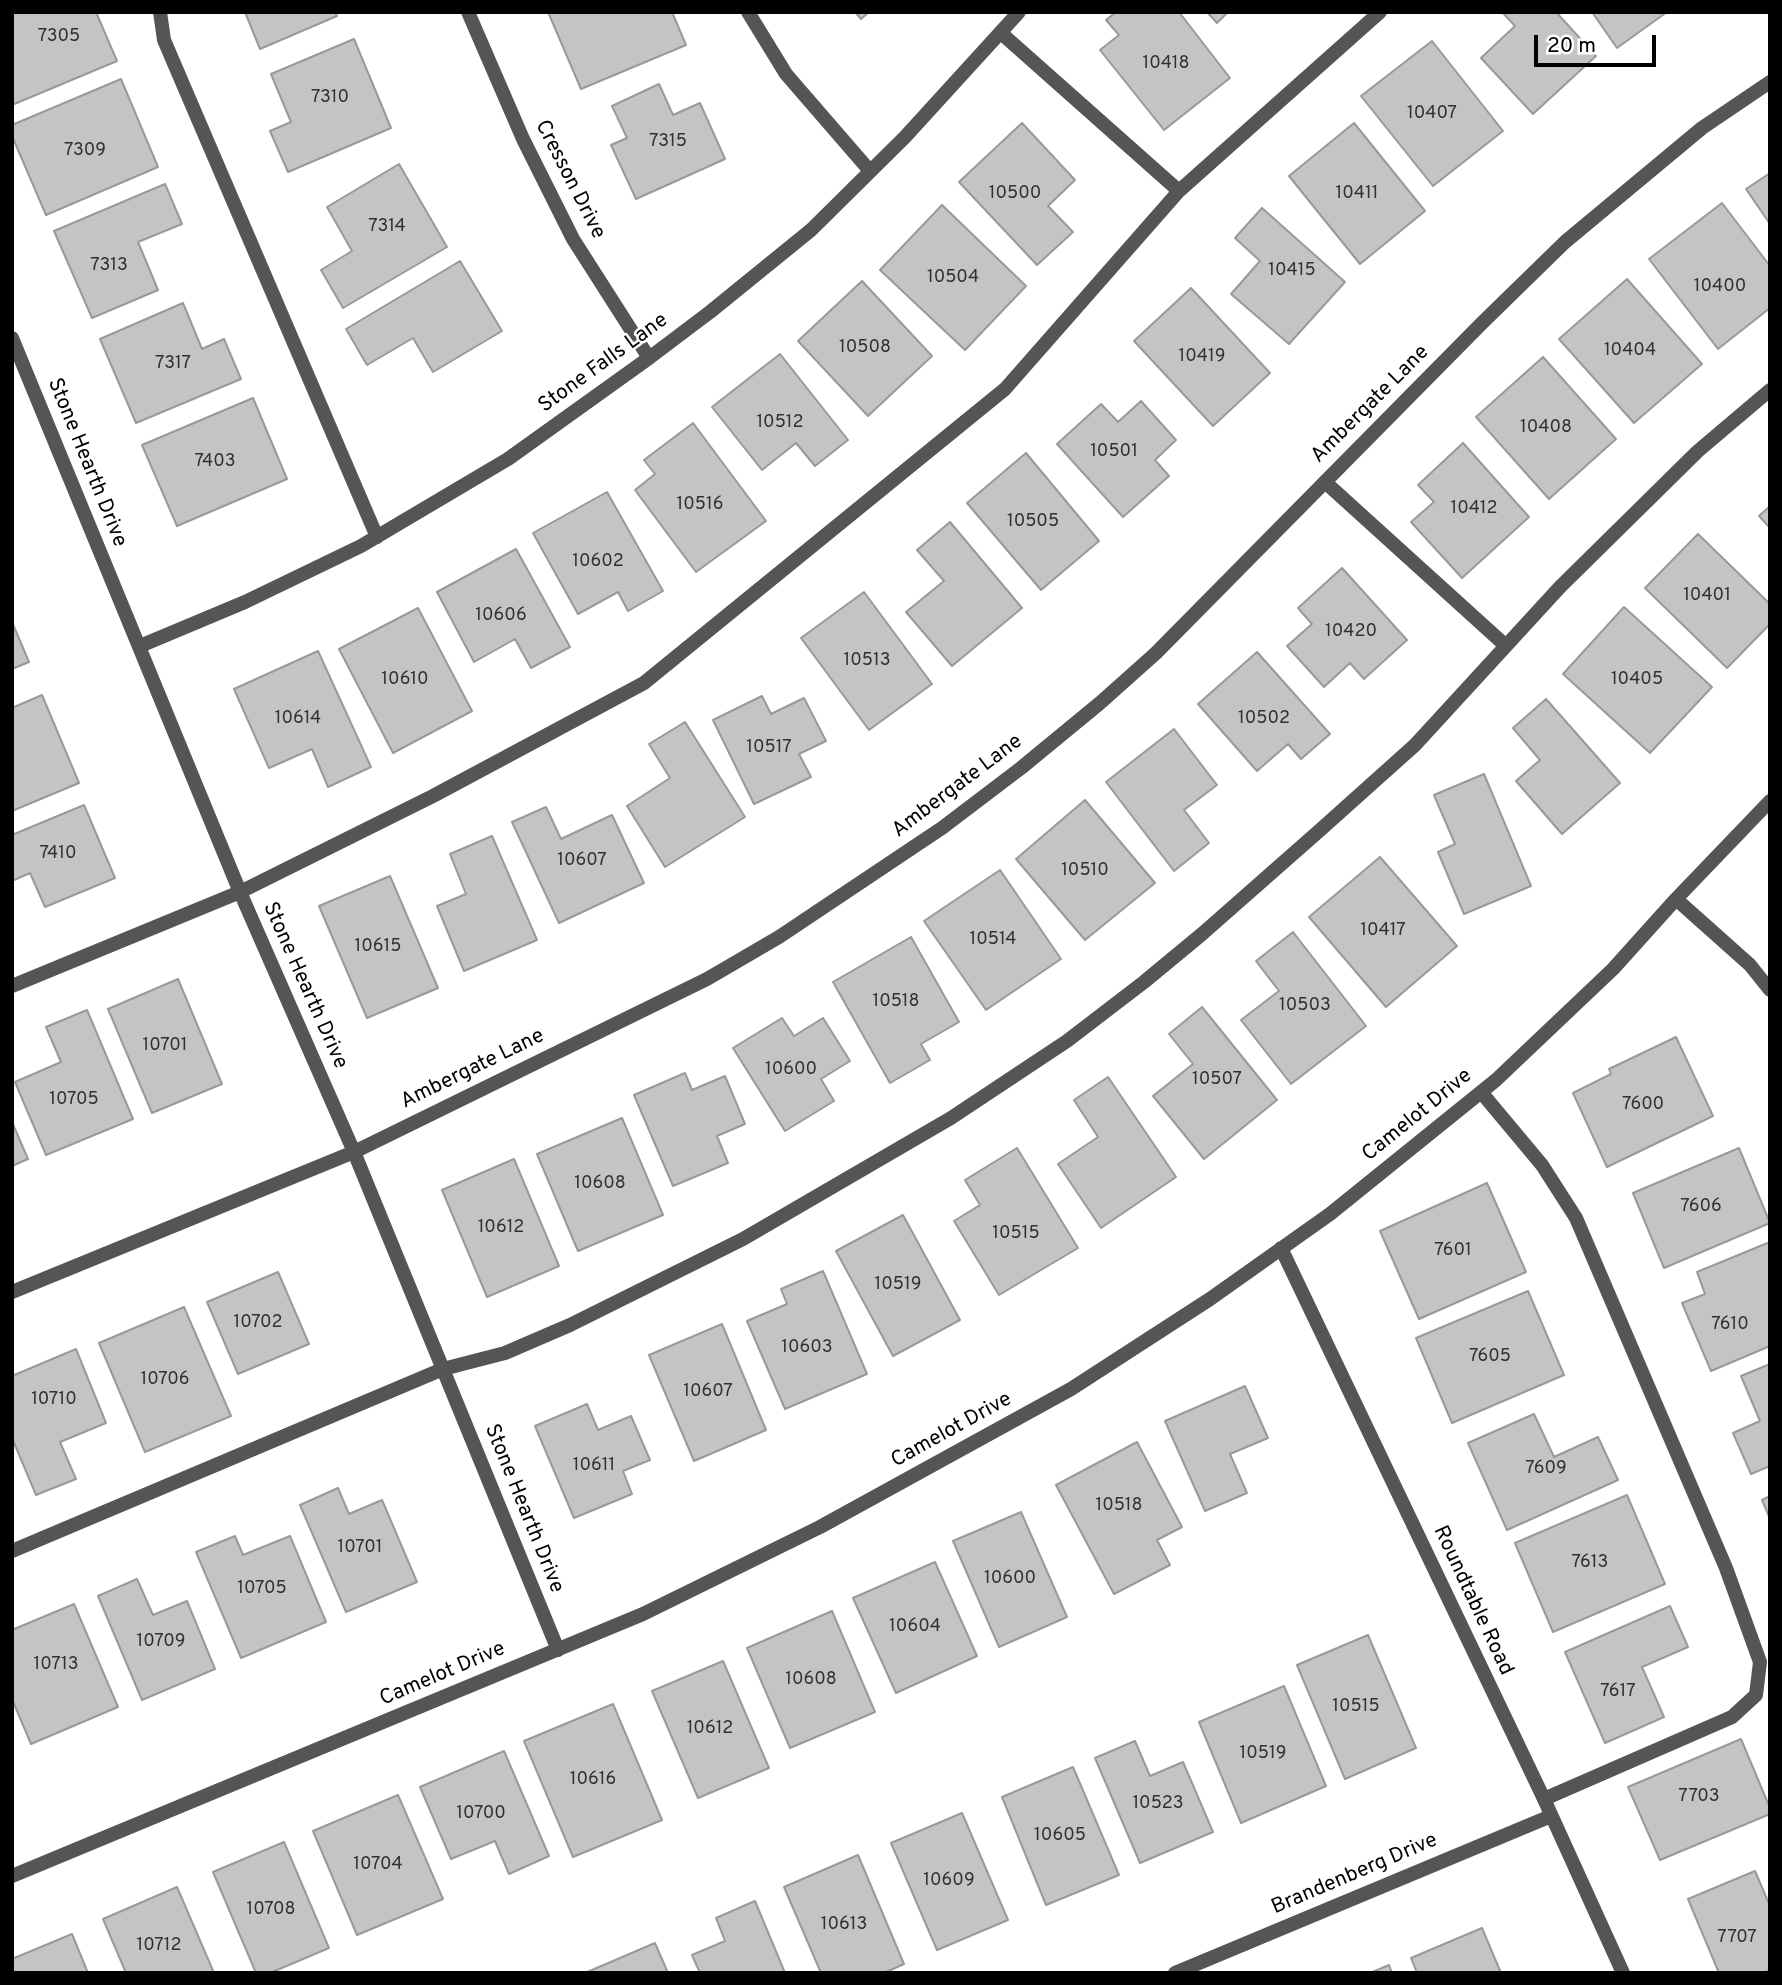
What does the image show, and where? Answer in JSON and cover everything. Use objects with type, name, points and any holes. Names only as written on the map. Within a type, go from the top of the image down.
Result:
[{"type":"street","points":[[160,12],[164,40],[377,537]]},
{"type":"street","name":"Cresson Drive","points":[[468,12],[523,139],[573,239],[649,358]]},
{"type":"street","points":[[748,12],[786,74],[870,171]]},
{"type":"street","name":"Stone Falls Lane","points":[[139,646],[245,602],[361,547],[508,459],[649,358],[811,230],[905,137],[1019,12]]},
{"type":"street","points":[[12,986],[240,892],[433,796],[644,683],[1004,389],[1179,191],[1380,12]]},
{"type":"street","points":[[1001,33],[1179,191]]},
{"type":"street","name":"Ambergate Lane","points":[[12,1292],[354,1152],[707,979],[779,937],[942,828],[1021,768],[1146,661],[1565,243],[1702,128],[1770,82]]},
{"type":"street","name":"Stone Hearth Drive","points":[[12,338],[240,892],[354,1152],[558,1650]]},
{"type":"street","points":[[12,1551],[443,1369],[505,1353],[570,1325],[743,1239],[951,1118],[1067,1041],[1202,934],[1415,745],[1560,587],[1698,451],[1770,390]]},
{"type":"street","points":[[1325,482],[1506,646]]},
{"type":"street","name":"Camelot Drive","points":[[12,1876],[643,1614],[820,1527],[1071,1389],[1210,1299],[1330,1214],[1481,1092],[1613,969],[1770,801]]},
{"type":"street","points":[[1676,899],[1750,965],[1770,990]]},
{"type":"street","points":[[1481,1092],[1542,1166],[1576,1218],[1726,1568],[1760,1662],[1756,1695],[1732,1717],[1544,1799]]},
{"type":"street","name":"Roundtable Road","points":[[1282,1248],[1544,1799],[1623,1973]]},
{"type":"street","name":"Brandenberg Drive","points":[[1175,1973],[1551,1816]]},
{"type":"building","points":[[12,12],[96,12],[117,61],[12,105]]},
{"type":"building","points":[[245,12],[335,12],[337,16],[260,49]]},
{"type":"building","points":[[548,12],[672,12],[686,45],[581,89]]},
{"type":"building","points":[[855,12],[869,12],[861,19]]},
{"type":"building","points":[[1116,12],[1179,12],[1230,78],[1164,130],[1100,50],[1119,35],[1106,20]]},
{"type":"building","points":[[1207,12],[1228,12],[1217,23]]},
{"type":"building","points":[[1502,12],[1556,12],[1596,56],[1533,114],[1481,58],[1515,26]]},
{"type":"building","points":[[1592,12],[1667,12],[1617,48]]},
{"type":"building","points":[[354,39],[391,128],[288,172],[270,131],[291,122],[271,74]]},
{"type":"building","points":[[1432,41],[1503,131],[1433,186],[1361,96]]},
{"type":"building","points":[[121,79],[158,167],[46,215],[12,136],[12,125]]},
{"type":"building","points":[[659,84],[673,115],[700,103],[725,159],[636,199],[611,145],[627,138],[612,106]]},
{"type":"building","points":[[1022,123],[1075,180],[1048,206],[1073,232],[1037,265],[959,182]]},
{"type":"building","points":[[1354,123],[1425,211],[1360,264],[1289,176]]},
{"type":"building","points":[[399,164],[447,247],[343,308],[321,270],[352,251],[327,207]]},
{"type":"building","points":[[1770,173],[1770,224],[1746,189]]},
{"type":"building","points":[[165,184],[182,224],[138,242],[158,290],[92,318],[54,231]]},
{"type":"building","points":[[1722,203],[1770,266],[1770,308],[1718,349],[1649,259]]},
{"type":"building","points":[[942,205],[1026,286],[965,350],[880,270]]},
{"type":"building","points":[[1262,208],[1345,282],[1289,344],[1231,294],[1260,261],[1235,238]]},
{"type":"building","points":[[460,261],[502,331],[433,372],[413,338],[367,365],[346,329]]},
{"type":"building","points":[[1627,279],[1702,364],[1634,423],[1559,339]]},
{"type":"building","points":[[862,281],[932,356],[868,416],[798,341]]},
{"type":"building","points":[[1191,288],[1270,373],[1213,426],[1134,341]]},
{"type":"building","points":[[183,303],[202,349],[224,339],[241,379],[136,423],[100,339]]},
{"type":"building","points":[[780,354],[848,440],[815,466],[796,443],[762,470],[712,407]]},
{"type":"building","points":[[1543,357],[1616,439],[1549,499],[1476,417]]},
{"type":"building","points":[[253,398],[287,479],[177,526],[142,445]]},
{"type":"building","points":[[1141,401],[1176,440],[1155,460],[1169,476],[1123,517],[1057,444],[1101,404],[1118,422]]},
{"type":"building","points":[[693,423],[766,521],[696,572],[635,490],[655,474],[644,460]]},
{"type":"building","points":[[1463,443],[1529,517],[1462,578],[1411,522],[1434,502],[1418,485]]},
{"type":"building","points":[[1026,453],[1099,541],[1041,590],[967,503]]},
{"type":"building","points":[[607,492],[663,591],[628,611],[618,592],[578,614],[533,533]]},
{"type":"building","points":[[1770,506],[1770,528],[1759,516]]},
{"type":"building","points":[[950,522],[1022,608],[952,666],[906,612],[944,581],[917,550]]},
{"type":"building","points":[[1698,534],[1770,604],[1770,624],[1727,668],[1645,588]]},
{"type":"building","points":[[516,549],[570,647],[531,668],[515,639],[474,662],[437,592]]},
{"type":"building","points":[[1342,568],[1407,640],[1364,679],[1350,663],[1324,687],[1287,646],[1312,624],[1298,608]]},
{"type":"building","points":[[864,592],[932,684],[869,730],[801,638]]},
{"type":"building","points":[[1624,607],[1712,687],[1650,753],[1563,674]]},
{"type":"building","points":[[418,608],[472,711],[393,753],[339,649]]},
{"type":"building","points":[[12,622],[29,662],[12,669]]},
{"type":"building","points":[[318,651],[371,767],[328,787],[312,749],[269,768],[234,689]]},
{"type":"building","points":[[1257,652],[1330,734],[1301,759],[1288,744],[1257,771],[1198,704]]},
{"type":"building","points":[[42,695],[79,783],[12,811],[12,708]]},
{"type":"building","points":[[762,696],[771,714],[804,698],[826,741],[799,754],[811,777],[754,804],[713,720]]},
{"type":"building","points":[[1546,699],[1620,783],[1562,834],[1516,781],[1540,760],[1513,728]]},
{"type":"building","points":[[685,722],[745,817],[665,867],[627,806],[670,778],[649,744]]},
{"type":"building","points":[[1174,729],[1217,785],[1184,810],[1209,843],[1174,871],[1106,782]]},
{"type":"building","points":[[1484,774],[1531,886],[1464,914],[1438,852],[1455,844],[1434,795]]},
{"type":"building","points":[[1085,800],[1155,883],[1085,940],[1016,859]]},
{"type":"building","points":[[84,805],[115,878],[45,907],[30,873],[12,881],[12,835]]},
{"type":"building","points":[[546,807],[561,839],[612,815],[644,883],[559,923],[512,822]]},
{"type":"building","points":[[492,836],[537,940],[464,971],[437,906],[466,894],[450,854]]},
{"type":"building","points":[[1380,857],[1457,946],[1386,1007],[1309,917]]},
{"type":"building","points":[[1000,870],[1061,959],[986,1010],[924,921]]},
{"type":"building","points":[[390,876],[438,988],[367,1018],[319,906]]},
{"type":"building","points":[[1293,932],[1366,1026],[1291,1084],[1241,1020],[1279,991],[1256,961]]},
{"type":"building","points":[[911,937],[959,1022],[921,1044],[930,1060],[890,1083],[833,982]]},
{"type":"building","points":[[178,979],[222,1084],[152,1113],[108,1009]]},
{"type":"building","points":[[1202,1007],[1277,1100],[1204,1159],[1153,1096],[1193,1064],[1169,1034]]},
{"type":"building","points":[[87,1010],[133,1119],[46,1155],[15,1082],[61,1062],[46,1027]]},
{"type":"building","points":[[782,1018],[794,1036],[823,1018],[850,1061],[821,1079],[834,1101],[785,1131],[733,1048]]},
{"type":"building","points":[[1676,1037],[1713,1116],[1607,1167],[1573,1093],[1611,1074],[1609,1069]]},
{"type":"building","points":[[685,1073],[692,1090],[725,1076],[745,1124],[717,1136],[728,1163],[673,1186],[634,1095]]},
{"type":"building","points":[[1108,1077],[1176,1177],[1101,1228],[1058,1164],[1098,1137],[1074,1100]]},
{"type":"building","points":[[622,1118],[663,1215],[578,1251],[537,1154]]},
{"type":"building","points":[[12,1122],[28,1159],[12,1166]]},
{"type":"building","points":[[1017,1148],[1078,1248],[999,1295],[954,1221],[980,1205],[965,1180]]},
{"type":"building","points":[[1739,1148],[1770,1223],[1664,1268],[1633,1193]]},
{"type":"building","points":[[514,1159],[559,1266],[487,1297],[442,1190]]},
{"type":"building","points":[[1487,1183],[1526,1272],[1419,1319],[1380,1231]]},
{"type":"building","points":[[903,1215],[960,1320],[893,1356],[836,1251]]},
{"type":"building","points":[[1770,1242],[1770,1346],[1711,1371],[1682,1303],[1705,1294],[1697,1272]]},
{"type":"building","points":[[823,1271],[867,1374],[785,1409],[747,1321],[787,1304],[781,1289]]},
{"type":"building","points":[[278,1272],[309,1344],[238,1374],[207,1302]]},
{"type":"building","points":[[1528,1291],[1564,1375],[1452,1423],[1416,1338]]},
{"type":"building","points":[[184,1307],[231,1416],[145,1452],[99,1343]]},
{"type":"building","points":[[722,1324],[766,1430],[694,1461],[649,1355]]},
{"type":"building","points":[[76,1349],[106,1423],[60,1442],[76,1479],[36,1495],[12,1438],[12,1376]]},
{"type":"building","points":[[1770,1364],[1770,1466],[1751,1474],[1733,1433],[1760,1421],[1741,1376]]},
{"type":"building","points":[[1245,1386],[1268,1438],[1230,1454],[1247,1493],[1205,1511],[1165,1421]]},
{"type":"building","points":[[587,1404],[598,1430],[631,1416],[650,1460],[623,1471],[632,1494],[574,1518],[535,1426]]},
{"type":"building","points":[[1534,1414],[1554,1457],[1598,1437],[1618,1480],[1507,1530],[1468,1443]]},
{"type":"building","points":[[1137,1442],[1182,1527],[1157,1540],[1170,1565],[1114,1594],[1056,1485]]},
{"type":"building","points":[[338,1488],[349,1514],[382,1500],[417,1582],[346,1612],[300,1505]]},
{"type":"building","points":[[1627,1495],[1665,1584],[1553,1632],[1515,1543]]},
{"type":"building","points":[[1770,1496],[1770,1519],[1762,1500]]},
{"type":"building","points":[[1021,1512],[1067,1617],[999,1647],[953,1541]]},
{"type":"building","points":[[235,1536],[243,1555],[290,1536],[326,1622],[241,1658],[196,1552]]},
{"type":"building","points":[[935,1562],[977,1656],[896,1693],[853,1598]]},
{"type":"building","points":[[137,1579],[153,1615],[187,1601],[215,1669],[142,1700],[98,1596]]},
{"type":"building","points":[[74,1604],[118,1707],[31,1744],[12,1699],[12,1630]]},
{"type":"building","points":[[1670,1606],[1688,1647],[1642,1667],[1664,1717],[1605,1743],[1565,1652]]},
{"type":"building","points":[[832,1611],[875,1712],[790,1748],[747,1648]]},
{"type":"building","points":[[1368,1635],[1416,1748],[1345,1779],[1297,1665]]},
{"type":"building","points":[[723,1661],[769,1768],[698,1798],[652,1691]]},
{"type":"building","points":[[1284,1686],[1326,1786],[1241,1823],[1199,1722]]},
{"type":"building","points":[[613,1704],[662,1820],[573,1857],[524,1741]]},
{"type":"building","points":[[1741,1739],[1770,1808],[1770,1814],[1660,1860],[1628,1787]]},
{"type":"building","points":[[1135,1741],[1150,1776],[1183,1762],[1213,1832],[1140,1863],[1095,1758]]},
{"type":"building","points":[[504,1751],[549,1856],[509,1874],[495,1841],[451,1859],[420,1787]]},
{"type":"building","points":[[1073,1767],[1119,1875],[1046,1905],[1002,1797]]},
{"type":"building","points":[[398,1795],[443,1899],[357,1935],[313,1831]]},
{"type":"building","points":[[962,1813],[1008,1920],[937,1950],[891,1843]]},
{"type":"building","points":[[284,1842],[329,1948],[270,1973],[256,1973],[213,1872]]},
{"type":"building","points":[[858,1855],[904,1964],[884,1973],[821,1973],[784,1887]]},
{"type":"building","points":[[1755,1871],[1770,1906],[1770,1970],[1764,1973],[1719,1973],[1688,1899]]},
{"type":"building","points":[[177,1887],[214,1973],[126,1973],[103,1919]]},
{"type":"building","points":[[755,1901],[785,1973],[700,1973],[692,1955],[725,1941],[716,1918]]},
{"type":"building","points":[[1482,1928],[1501,1973],[1417,1973],[1411,1958]]},
{"type":"building","points":[[72,1934],[88,1973],[12,1973],[12,1959]]},
{"type":"building","points":[[655,1943],[668,1973],[585,1973]]},
{"type":"building","points":[[1389,1965],[1392,1973],[1370,1973]]}]
